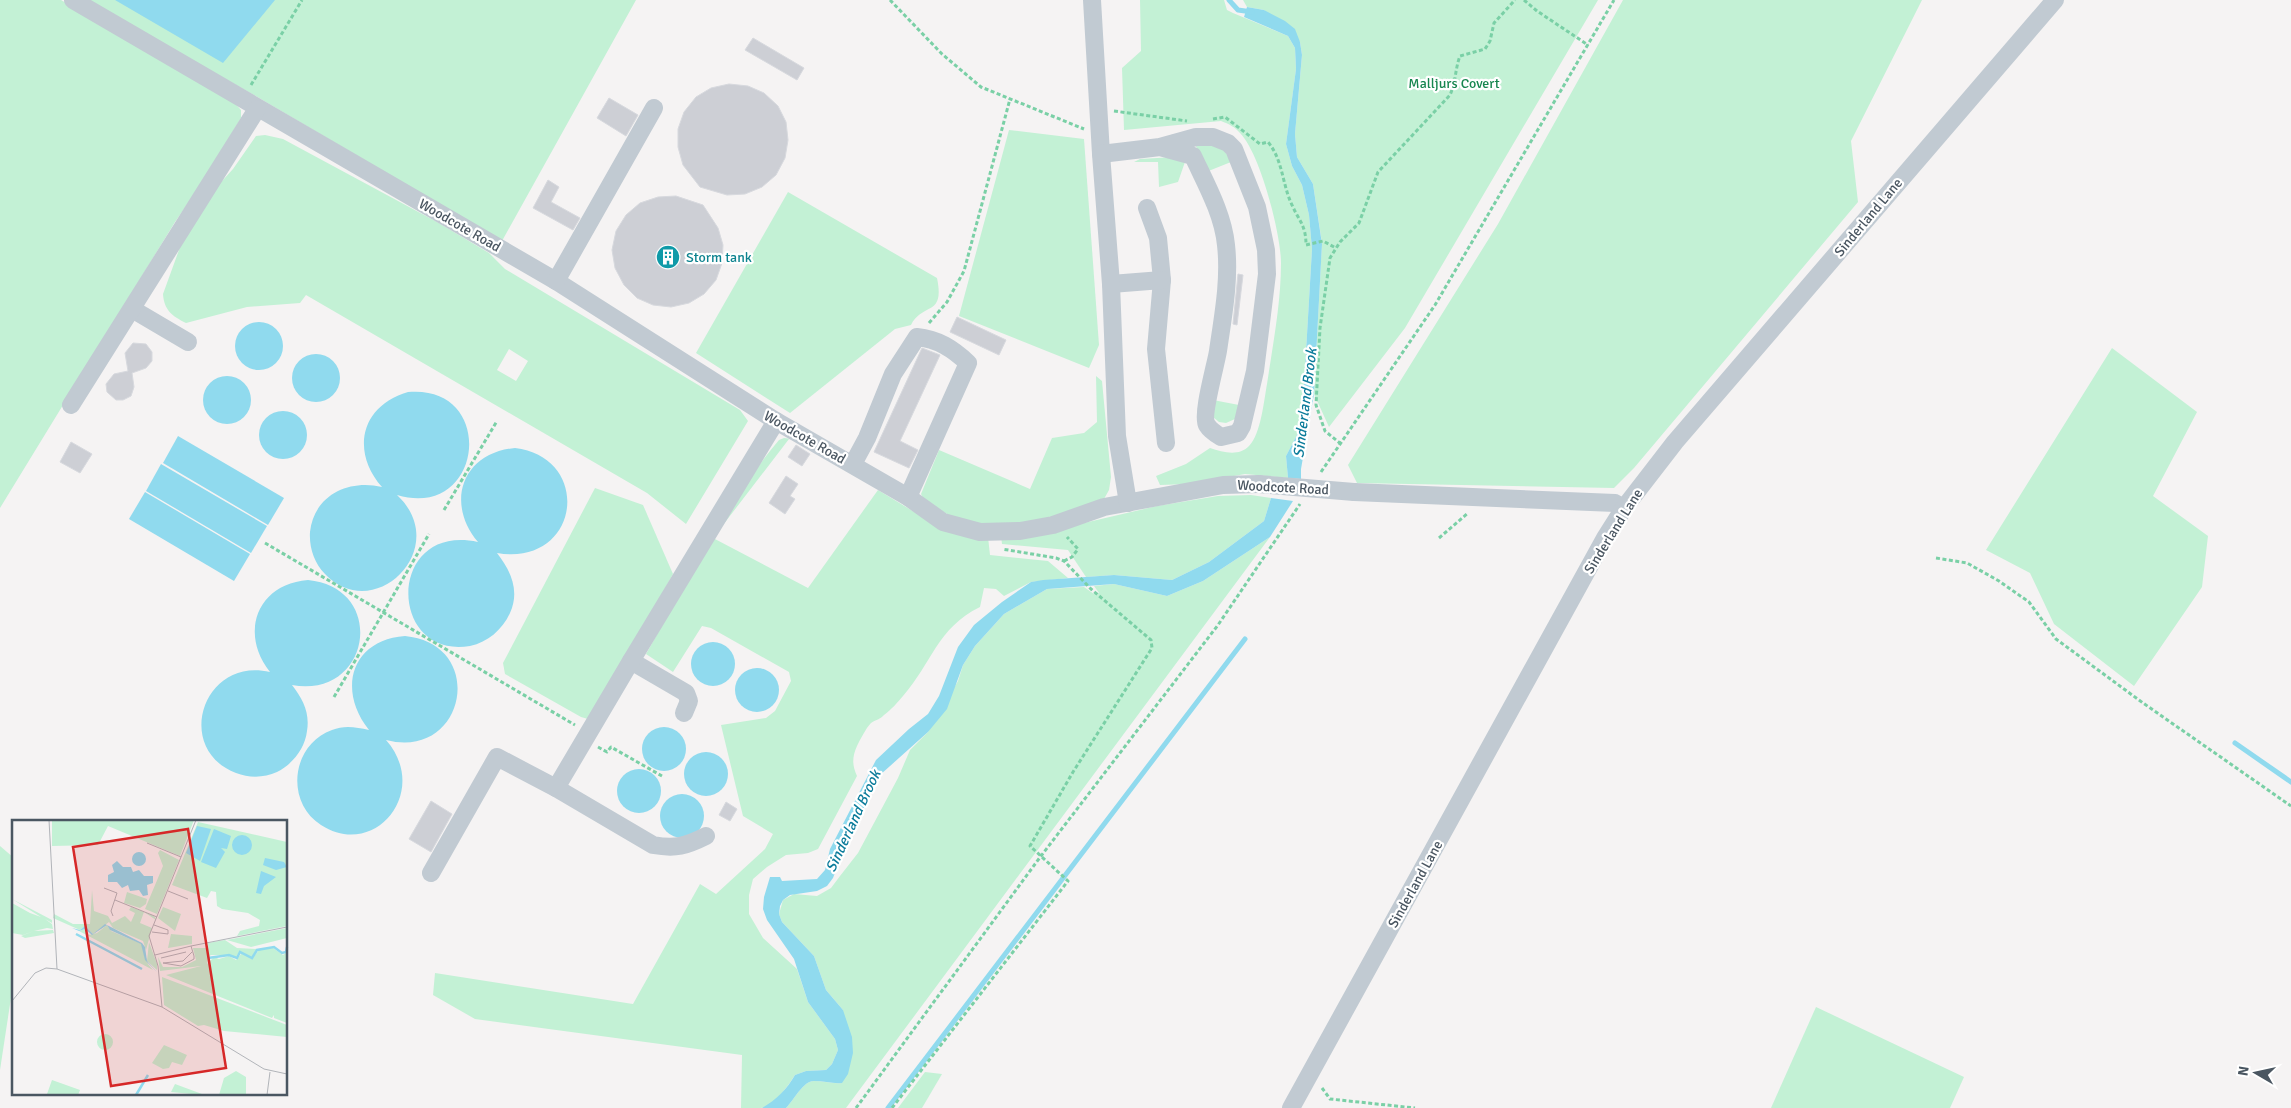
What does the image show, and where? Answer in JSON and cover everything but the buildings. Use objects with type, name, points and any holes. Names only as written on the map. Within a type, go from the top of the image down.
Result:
[{"type":"street","name":"Woodcote Road","points":[[73,0],[252,106],[556,281],[776,421],[908,497],[943,522],[980,532],[1020,531],[1054,525],[1104,507],[1223,485],[1259,484],[1354,492],[1615,503],[1624,508]]},
{"type":"street","points":[[1092,0],[1111,284],[1117,436],[1128,503]]},
{"type":"street","name":"Sinderland Lane","points":[[1291,1108],[1605,538],[1624,508],[1675,442],[2055,0]]},
{"type":"street","points":[[72,405],[132,309],[252,106]]},
{"type":"street","points":[[556,281],[654,108]]},
{"type":"street","points":[[1101,154],[1160,147],[1196,137],[1213,136],[1228,143],[1234,149],[1241,163],[1257,207],[1266,250],[1265,292],[1255,371],[1248,407],[1238,433],[1230,436],[1221,437],[1214,433],[1206,424],[1204,416],[1215,374],[1228,274],[1226,243],[1220,218],[1193,156],[1160,147]]},
{"type":"street","points":[[1147,208],[1158,238],[1162,280],[1156,348],[1166,443]]},
{"type":"street","points":[[1111,284],[1162,280]]},
{"type":"street","points":[[132,309],[188,342]]},
{"type":"street","points":[[853,464],[867,438],[893,374],[917,337],[926,338],[953,349],[968,363],[908,497]]},
{"type":"street","points":[[556,788],[630,661],[776,421]]},
{"type":"street","points":[[630,661],[686,693],[689,701],[684,713]]},
{"type":"street","points":[[431,873],[497,757],[556,788],[654,845],[670,848],[689,844],[706,836]]},
{"type":"path","points":[[252,106],[250,87],[302,0]]},
{"type":"path","points":[[890,0],[942,54],[981,86],[1085,129],[1100,131]]},
{"type":"path","points":[[1341,444],[1325,431],[1316,405],[1320,328],[1330,258],[1336,248],[1359,223],[1378,172],[1450,95],[1455,84],[1455,69],[1460,56],[1485,49],[1490,41],[1494,23],[1515,0]]},
{"type":"path","points":[[1524,0],[1537,11],[1588,45]]},
{"type":"path","points":[[1318,477],[1435,305],[1614,0]]},
{"type":"path","points":[[917,337],[947,302],[964,271],[1010,99]]},
{"type":"path","points":[[1306,245],[1323,241],[1336,248]]},
{"type":"path","points":[[444,510],[497,421]]},
{"type":"path","points":[[1438,538],[1468,515],[1473,496]]},
{"type":"path","points":[[856,1108],[1041,856],[1218,625],[1302,501]]},
{"type":"path","points":[[1054,525],[1078,549],[1072,557],[1064,561]]},
{"type":"path","points":[[892,1108],[1068,880],[1030,846],[1073,772],[1152,648],[1151,640],[1091,589],[1064,561],[999,549],[992,532]]},
{"type":"path","points":[[334,697],[429,534]]},
{"type":"path","points":[[265,543],[384,613],[586,737],[607,752],[611,746],[662,776]]},
{"type":"path","points":[[1936,558],[1967,563],[2000,581],[2029,602],[2056,638],[2143,704],[2291,806]]},
{"type":"path","points":[[1307,1080],[1322,1088],[1330,1099],[1415,1108]]},
{"type":"green space","points":[[0,0],[61,0],[232,100],[241,110],[241,118],[0,508]]},
{"type":"green space","points":[[85,0],[636,0],[502,241],[254,95]]},
{"type":"green space","points":[[1140,0],[1224,0],[1227,10],[1288,36],[1295,48],[1296,69],[1286,144],[1292,166],[1302,185],[1309,215],[1312,249],[1303,403],[1299,431],[1286,456],[1288,478],[1245,474],[1190,484],[1160,485],[1156,476],[1186,464],[1210,448],[1235,453],[1245,449],[1253,441],[1261,416],[1267,384],[1278,308],[1281,263],[1273,214],[1262,175],[1248,143],[1236,129],[1221,121],[1124,130],[1122,68],[1141,51]]},
{"type":"green space","name":"Malljurs Covert","points":[[1243,0],[1598,0],[1405,328],[1329,427],[1314,394],[1322,243],[1313,184],[1297,157],[1295,134],[1302,55],[1300,42],[1264,10],[1247,7]]},
{"type":"green space","points":[[1623,0],[1922,0],[1851,141],[1858,202],[1634,468],[1614,488],[1357,483],[1348,465],[1498,224]]},
{"type":"green space","points":[[1009,130],[1084,139],[1099,345],[1089,368],[959,316]]},
{"type":"green space","points":[[265,135],[283,139],[437,222],[489,253],[505,269],[740,410],[748,421],[686,524],[647,493],[306,295],[300,303],[247,307],[186,323],[173,315],[165,304],[163,294],[187,228],[212,192],[233,169],[256,136]],"holes":[[[509,349],[528,361],[516,381],[497,370]]]},
{"type":"green space","points":[[1209,144],[1224,149],[1231,162],[1206,172],[1196,146]]},
{"type":"green space","points":[[1174,157],[1186,159],[1178,182],[1159,187],[1158,162],[1134,162],[1140,159]]},
{"type":"green space","points":[[788,192],[937,278],[939,290],[938,299],[935,304],[921,313],[911,325],[895,329],[790,413],[696,353]]},
{"type":"green space","points":[[2112,348],[2197,412],[2153,496],[2208,536],[2202,587],[2134,686],[2054,624],[2030,573],[1986,550]]},
{"type":"green space","points":[[1096,376],[1102,381],[1111,477],[1109,490],[1104,499],[1038,524],[990,525],[962,522],[925,502],[921,494],[939,450],[1030,489],[1052,438],[1084,433],[1097,422]]},
{"type":"green space","points":[[1213,400],[1239,405],[1235,419],[1226,423],[1219,422],[1213,417]]},
{"type":"green space","points":[[784,438],[801,440],[789,439],[713,538],[808,588],[878,490],[944,530],[988,537],[990,555],[1048,561],[1068,578],[1031,582],[1004,596],[996,589],[984,588],[980,607],[954,625],[936,647],[913,684],[903,696],[883,716],[871,723],[865,731],[853,757],[853,765],[857,776],[818,849],[808,853],[786,855],[753,879],[749,895],[749,914],[763,938],[797,969],[808,1002],[835,1039],[838,1050],[832,1064],[826,1070],[806,1071],[795,1075],[781,1094],[766,1106],[761,1108],[741,1108],[742,1055],[475,1019],[433,995],[435,973],[633,1004],[700,884],[716,894],[765,849],[773,834],[743,816],[721,725],[766,718],[775,711],[791,681],[789,672],[711,628],[702,626],[673,672],[646,654],[724,516],[760,464],[779,440]]},
{"type":"green space","points":[[595,488],[643,505],[673,574],[595,715],[588,719],[581,717],[505,674],[503,663]]},
{"type":"green space","points":[[1251,495],[1271,498],[1264,521],[1209,562],[1172,580],[1114,575],[1086,577],[1068,550],[1002,544],[1001,536],[1058,529],[1157,506],[1218,496]]},
{"type":"green space","points":[[1270,537],[846,1108],[786,1108],[802,1087],[810,1082],[842,1083],[843,1010],[826,990],[814,956],[782,922],[779,914],[783,900],[794,894],[817,896],[831,888],[858,853],[898,778],[910,750],[928,732],[958,681],[963,665],[975,646],[1004,614],[1047,589],[1084,587],[1094,594],[1099,593],[1094,586],[1114,584],[1167,596],[1203,581]]},
{"type":"green space","points":[[0,846],[12,856],[12,991],[0,1070]]},
{"type":"green space","points":[[1816,1007],[1964,1077],[1950,1108],[1771,1108]]},
{"type":"green space","points":[[925,1072],[942,1074],[922,1108],[898,1108]]},
{"type":"water","points":[[115,0],[275,0],[223,63]]},
{"type":"water","points":[[1247,7],[1264,10],[1285,21],[1295,29],[1302,55],[1295,134],[1297,157],[1313,184],[1322,244],[1314,394],[1301,469],[1301,479],[1288,478],[1286,456],[1299,431],[1303,403],[1312,249],[1309,215],[1302,185],[1292,166],[1286,144],[1296,69],[1295,48],[1288,36],[1244,17]]},
{"type":"water","points":[[259,322],[268,324],[276,329],[281,337],[283,346],[281,355],[276,363],[268,368],[259,370],[250,368],[242,363],[237,355],[235,346],[237,337],[242,329],[250,324]]},
{"type":"water","points":[[316,354],[325,356],[333,361],[338,369],[340,378],[338,387],[333,395],[325,400],[316,402],[307,400],[299,395],[294,387],[292,378],[294,369],[299,361],[307,356]]},
{"type":"water","points":[[227,376],[236,378],[244,383],[249,391],[251,400],[249,409],[244,417],[236,422],[227,424],[218,422],[210,417],[205,409],[203,400],[205,391],[210,383],[218,378]]},
{"type":"water","points":[[408,392],[437,395],[456,408],[467,428],[469,450],[462,472],[448,489],[426,498],[397,495],[412,515],[416,537],[412,557],[401,574],[385,586],[365,591],[345,588],[325,574],[315,560],[310,538],[313,519],[318,508],[335,493],[357,485],[382,487],[372,473],[366,459],[365,432],[379,408],[392,399]]},
{"type":"water","points":[[283,411],[292,413],[300,418],[305,426],[307,435],[305,444],[300,452],[292,457],[283,459],[274,457],[266,452],[261,444],[259,435],[261,426],[266,418],[274,413]]},
{"type":"water","points":[[178,436],[284,498],[268,525],[163,463]]},
{"type":"water","points":[[515,448],[540,456],[557,471],[566,489],[567,510],[560,529],[546,544],[525,553],[497,553],[510,574],[514,589],[513,605],[499,630],[483,642],[470,646],[443,645],[423,633],[412,614],[408,592],[413,570],[426,552],[448,541],[478,542],[468,527],[462,512],[461,496],[464,482],[471,470],[482,459],[497,452]]},
{"type":"water","points":[[161,464],[267,526],[251,553],[146,491]]},
{"type":"water","points":[[145,492],[250,554],[234,581],[129,519]]},
{"type":"water","points":[[1271,498],[1293,501],[1270,537],[1203,581],[1167,596],[1114,584],[1047,589],[1004,614],[975,646],[963,665],[947,709],[928,732],[880,775],[844,849],[833,878],[827,886],[817,891],[790,895],[783,900],[780,906],[779,914],[782,922],[814,956],[826,990],[843,1010],[852,1037],[853,1053],[848,1074],[842,1083],[810,1082],[802,1087],[786,1108],[762,1108],[781,1094],[795,1075],[806,1071],[826,1070],[832,1064],[838,1050],[835,1039],[808,1002],[794,959],[767,920],[763,909],[764,897],[770,877],[780,877],[782,881],[817,879],[825,870],[830,849],[876,760],[928,714],[939,696],[958,647],[974,625],[1031,582],[1114,575],[1172,580],[1209,562],[1264,521]]},
{"type":"water","points":[[308,580],[334,587],[350,602],[359,620],[360,641],[353,660],[339,676],[319,685],[292,685],[305,706],[308,724],[304,743],[288,765],[277,772],[262,776],[246,776],[236,773],[217,761],[205,745],[201,726],[204,708],[213,691],[228,678],[247,671],[270,672],[261,657],[256,642],[255,627],[258,613],[265,601],[276,591],[290,584]]},
{"type":"water","points":[[405,636],[431,644],[448,659],[457,678],[457,699],[449,718],[434,734],[413,742],[386,740],[398,760],[402,780],[399,799],[391,815],[377,827],[360,834],[341,833],[321,825],[309,815],[302,803],[298,789],[298,774],[301,761],[308,748],[318,737],[332,730],[350,727],[369,730],[359,715],[354,699],[352,684],[355,670],[361,657],[372,647],[387,640]]},
{"type":"water","points":[[713,642],[725,646],[731,652],[735,664],[731,676],[725,682],[713,686],[701,682],[695,676],[691,664],[695,652],[701,646]]},
{"type":"water","points":[[757,668],[769,672],[775,678],[779,690],[775,702],[769,708],[757,712],[745,708],[739,702],[735,690],[739,678],[745,672]]},
{"type":"water","points":[[664,727],[676,731],[682,737],[686,749],[682,761],[676,767],[664,771],[652,767],[646,761],[642,749],[646,737],[652,731]]},
{"type":"water","points":[[706,752],[718,756],[724,762],[728,774],[724,786],[718,792],[706,796],[694,792],[688,786],[684,774],[688,762],[694,756]]},
{"type":"water","points":[[639,769],[651,773],[657,779],[661,791],[657,803],[651,809],[639,813],[627,809],[621,803],[617,791],[621,779],[627,773]]},
{"type":"water","points":[[682,794],[694,798],[700,804],[704,816],[700,828],[694,834],[682,838],[670,834],[664,828],[660,816],[664,804],[670,798]]},
{"type":"waterway","name":"Sinderland Brook","points":[[1229,0],[1238,10],[1252,12]]},
{"type":"waterway","points":[[888,1108],[1245,639]]},
{"type":"waterway","points":[[2235,743],[2291,782]]},
{"type":"place","name":"Storm tank","points":[[668,257]]}]
